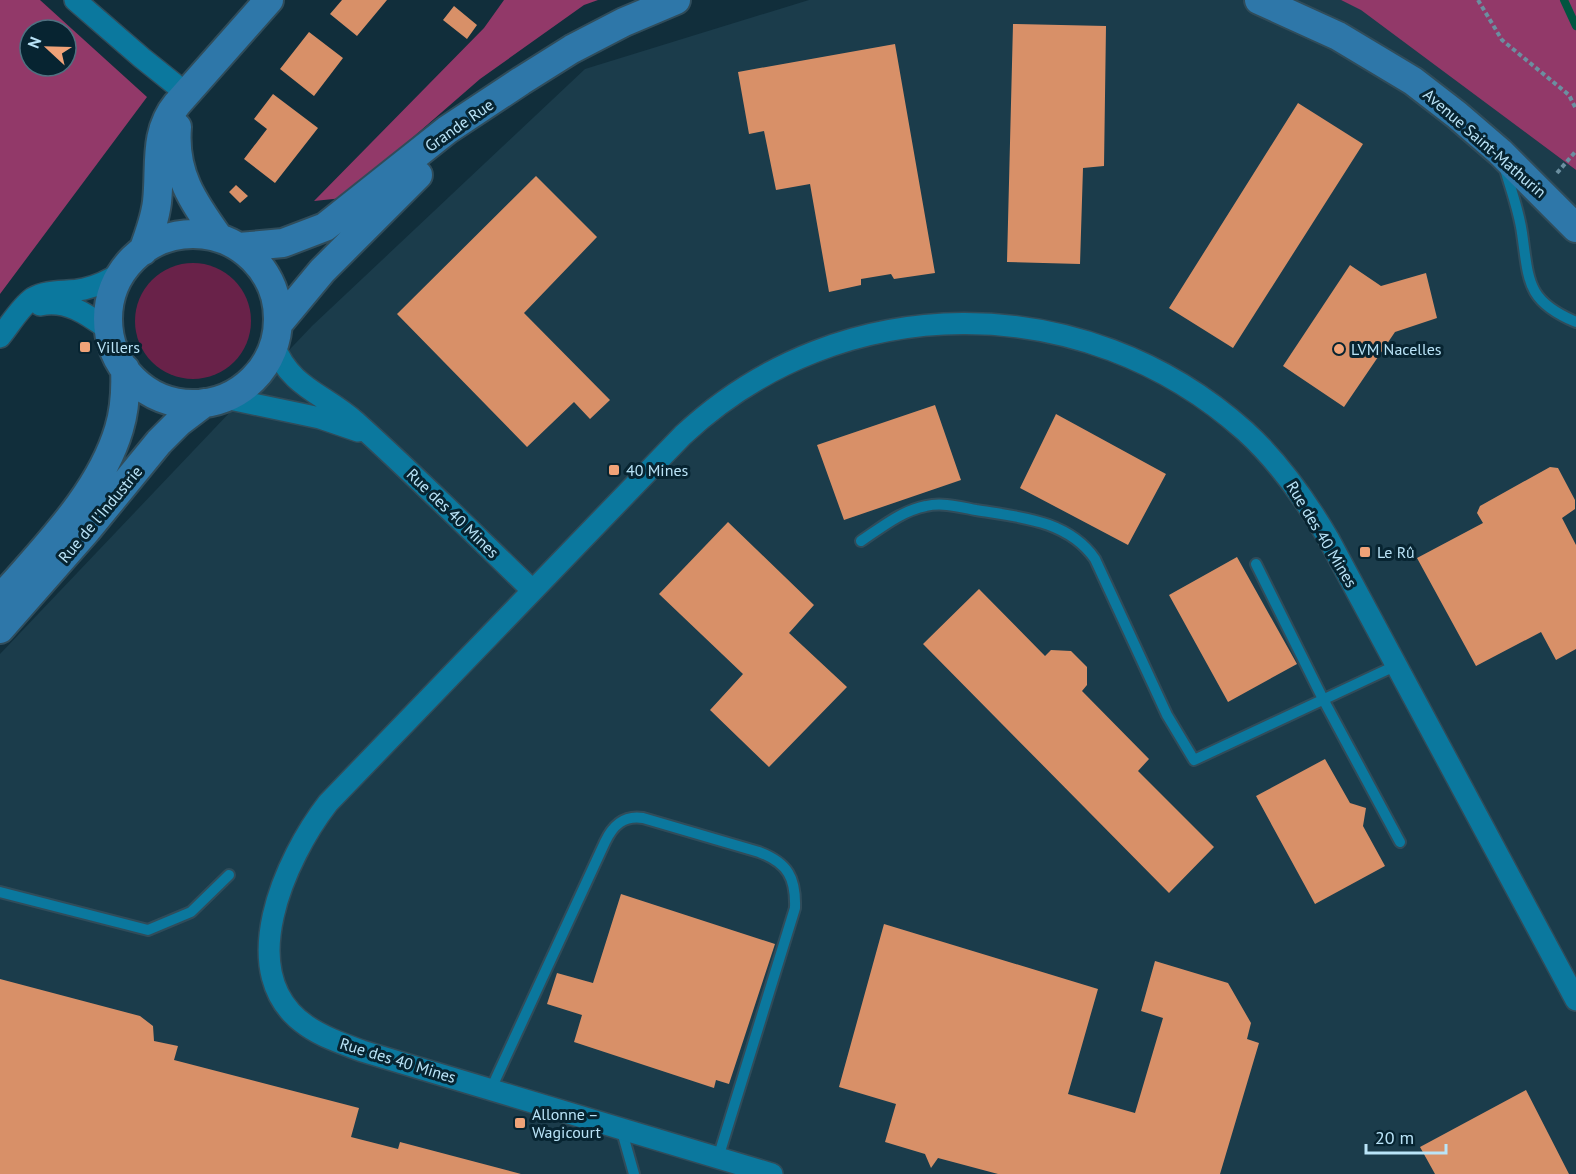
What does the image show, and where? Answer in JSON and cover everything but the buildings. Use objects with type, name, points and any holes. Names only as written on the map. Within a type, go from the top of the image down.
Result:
[{"type":"street","points":[[75,0],[187,94]]},
{"type":"street","name":"Grande Rue","points":[[143,251],[155,213],[160,144],[163,127],[170,112],[269,0]]},
{"type":"street","points":[[499,97],[572,49],[624,22],[676,0]]},
{"type":"street","name":"Avenue Saint-Mathurin","points":[[1259,0],[1328,32],[1390,66],[1435,97],[1500,152],[1576,228]]},
{"type":"street","name":"Grande Rue","points":[[187,94],[177,122],[176,149],[184,183],[193,199],[229,243],[259,265],[275,297],[276,334]]},
{"type":"street","name":"Grande Rue","points":[[499,97],[340,251],[310,284],[276,334],[268,359],[255,377],[238,391],[214,400],[179,403],[164,399],[142,387],[124,369],[114,349],[109,330],[111,300],[113,290],[122,273],[143,251],[160,241],[179,235],[199,234],[229,243],[283,243],[325,227],[447,130],[499,97]]},
{"type":"street","name":"Grande Rue","points":[[0,337],[15,317],[36,297],[47,293],[83,289],[122,273]]},
{"type":"street","points":[[15,317],[37,306],[60,304],[83,312],[109,330]]},
{"type":"street","name":"Rue des 40 Mines","points":[[772,1174],[362,1051],[306,1026],[281,997],[269,961],[273,918],[280,892],[297,850],[313,823],[344,785],[699,420],[760,376],[820,350],[891,329],[947,322],[999,324],[1052,333],[1108,348],[1149,366],[1199,396],[1245,431],[1285,473],[1313,513],[1576,1000]]},
{"type":"street","name":"Rue des 40 Mines","points":[[276,334],[284,366],[298,382],[343,412],[372,437],[532,590]]},
{"type":"street","name":"Rue de l'Industrie","points":[[0,600],[63,526],[103,465],[113,446],[122,417],[125,395],[124,369]]},
{"type":"street","name":"Rue des 40 Mines","points":[[214,400],[320,418],[372,437]]},
{"type":"street","name":"Rue de l'Industrie","points":[[0,629],[87,530],[159,442],[179,422],[214,400]]},
{"type":"lane","points":[[1500,152],[1518,212],[1528,278],[1535,294],[1545,305],[1576,322]]},
{"type":"lane","points":[[861,541],[900,515],[929,505],[1019,516],[1058,527],[1072,535],[1086,546],[1095,559],[1167,715],[1194,760],[1397,665]]},
{"type":"lane","points":[[1256,564],[1323,699],[1400,842]]},
{"type":"lane","points":[[490,1089],[614,827],[627,818],[643,818],[759,852],[774,858],[784,866],[796,893],[795,909],[718,1158]]},
{"type":"lane","points":[[0,892],[148,930],[191,912],[229,875]]},
{"type":"lane","points":[[621,1128],[634,1174]]},
{"type":"path","points":[[1478,0],[1502,40],[1569,95],[1576,109]]},
{"type":"shaded area","points":[[0,0],[40,0],[60,18],[18,18],[18,78],[78,78],[78,34],[147,97],[0,294]]},
{"type":"shaded area","points":[[504,0],[598,0],[584,5],[480,79],[343,198],[314,201],[484,28]]},
{"type":"shaded area","points":[[809,0],[1341,0],[1361,9],[1576,170],[1576,1174],[0,1174],[0,654],[312,326],[585,69]]},
{"type":"shaded area","points":[[1341,0],[1576,0],[1576,170],[1361,10]]},
{"type":"shaded area","points":[[193,263],[215,267],[234,280],[247,299],[251,321],[247,343],[234,362],[215,375],[193,379],[171,375],[152,362],[139,343],[135,321],[139,299],[152,280],[171,267]]},
{"type":"waterway","points":[[1564,0],[1576,26]]},
{"type":"place","name":"Villers","points":[[85,347]]},
{"type":"place","name":"LVM Nacelles","points":[[1339,349]]},
{"type":"place","name":"40 Mines","points":[[614,470]]},
{"type":"place","name":"Le Rû","points":[[1365,552]]},
{"type":"place","name":"Allonne – Wagicourt","points":[[520,1123]]}]
